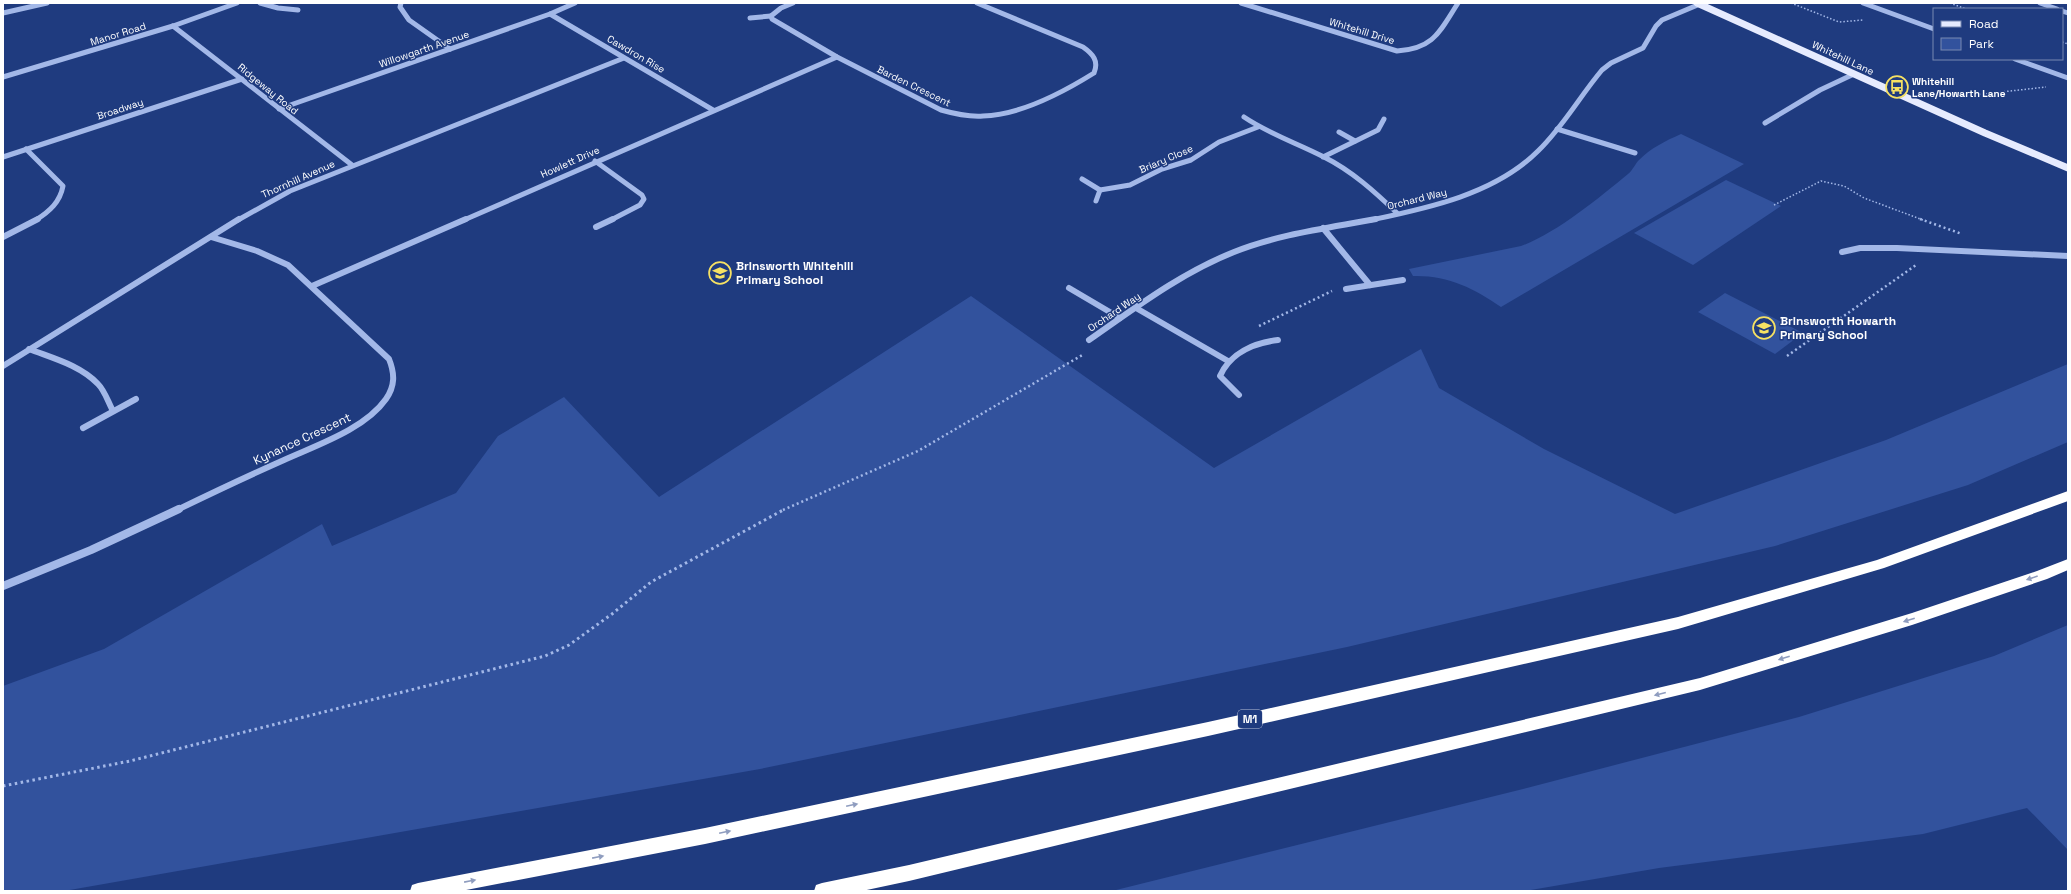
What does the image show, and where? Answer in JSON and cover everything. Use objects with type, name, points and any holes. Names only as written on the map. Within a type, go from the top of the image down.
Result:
[{"type":"highway","name":"M1","points":[[418,891],[705,836],[1208,729],[1678,623],[1879,564],[2068,496]]},
{"type":"highway","points":[[822,891],[925,869],[1700,684],[1912,619],[2042,575],[2068,564]]},
{"type":"main road","name":"Whitehill Lane","points":[[1699,4],[1914,101],[2066,164]]},
{"type":"street","points":[[3,13],[46,3]]},
{"type":"street","name":"Manor Road","points":[[3,77],[173,26],[238,3]]},
{"type":"street","points":[[260,3],[278,8],[298,10]]},
{"type":"street","points":[[401,3],[400,7],[409,20],[450,49]]},
{"type":"street","name":"Willowgarth Avenue","points":[[279,109],[550,14],[575,3]]},
{"type":"street","points":[[750,18],[771,16],[781,8],[793,3]]},
{"type":"street","name":"Barden Crescent","points":[[837,57],[941,110],[954,115],[972,117],[990,117],[1021,109],[1094,73],[1097,66],[1096,59],[1083,47],[977,3]]},
{"type":"street","name":"Whitehill Drive","points":[[1241,3],[1397,51],[1413,50],[1427,46],[1458,3]]},
{"type":"street","points":[[1863,3],[1933,29]]},
{"type":"street","points":[[2040,3],[2054,8]]},
{"type":"street","name":"Orchard Way","points":[[1089,340],[1179,279],[1230,254],[1257,244],[1323,228],[1397,213],[1455,198],[1506,175],[1527,162],[1542,148],[1602,70],[1645,47],[1659,22],[1666,17],[1699,4]]},
{"type":"street","name":"Cawdron Rise","points":[[550,14],[713,110]]},
{"type":"street","points":[[771,16],[778,23],[837,57]]},
{"type":"street","name":"Ridgeway Road","points":[[173,26],[352,165]]},
{"type":"street","name":"Howlett Drive","points":[[312,286],[595,161],[837,57]]},
{"type":"street","name":"Thornhill Avenue","points":[[3,366],[266,202],[311,181],[624,58]]},
{"type":"street","points":[[2018,60],[2068,78]]},
{"type":"street","points":[[1765,123],[1820,90],[1854,74]]},
{"type":"street","name":"Broadway","points":[[3,157],[242,79]]},
{"type":"street","points":[[1244,117],[1258,127],[1323,157],[1360,178],[1397,213]]},
{"type":"street","points":[[1323,157],[1378,130],[1384,119]]},
{"type":"street","name":"Briary Close","points":[[1100,190],[1130,185],[1162,169],[1191,160],[1219,142],[1258,127]]},
{"type":"street","points":[[1557,129],[1635,153]]},
{"type":"street","points":[[1339,132],[1355,141]]},
{"type":"street","points":[[3,237],[43,215],[57,204],[63,194],[63,186],[26,149]]},
{"type":"street","points":[[595,161],[642,195],[644,199],[640,205],[596,227]]},
{"type":"street","points":[[1082,179],[1100,190],[1096,201]]},
{"type":"street","points":[[1323,228],[1370,285]]},
{"type":"street","name":"Kynance Crescent","points":[[3,586],[91,550],[352,428],[377,410],[392,389],[394,367],[382,351],[288,265],[274,257],[211,237]]},
{"type":"street","points":[[1842,252],[1860,248],[1897,248],[2068,256]]},
{"type":"street","points":[[1346,289],[1403,280]]},
{"type":"street","points":[[1069,288],[1120,318]]},
{"type":"street","points":[[1136,308],[1228,361]]},
{"type":"street","points":[[1239,395],[1220,376],[1222,369],[1228,361],[1253,344],[1266,340],[1278,340]]},
{"type":"street","points":[[29,349],[60,361],[88,375],[98,385],[113,411]]},
{"type":"street","points":[[83,428],[136,399]]},
{"type":"path","points":[[1791,3],[1839,22],[1897,16]]},
{"type":"path","points":[[1950,3],[1963,8]]},
{"type":"path","points":[[1914,101],[2053,86]]},
{"type":"path","points":[[1774,205],[1821,181],[1828,181],[1856,192],[1864,198],[1966,236]]},
{"type":"path","points":[[1787,356],[1918,264]]},
{"type":"path","points":[[1253,344],[1250,332],[1265,322],[1332,291],[1346,289]]},
{"type":"path","points":[[3,786],[130,761],[333,711],[545,656],[569,645],[612,614],[651,582],[690,560],[776,513],[918,451],[1022,389],[1056,372],[1096,345],[1089,340]]},
{"type":"green space","points":[[1681,134],[1744,164],[1501,307],[1481,294],[1460,284],[1449,280],[1425,276],[1413,276],[1409,269],[1521,246],[1534,240],[1562,224],[1590,204],[1628,174],[1639,160],[1653,148]]},
{"type":"green space","points":[[1726,180],[1781,206],[1693,265],[1634,233]]},
{"type":"green space","points":[[1725,293],[1803,333],[1775,354],[1698,312]]},
{"type":"green space","points":[[971,296],[1214,468],[1421,349],[1439,388],[1544,449],[1675,514],[1886,440],[2068,364],[2068,442],[1968,485],[1775,546],[1347,647],[760,769],[64,891],[3,891],[3,686],[104,649],[322,524],[332,546],[456,493],[498,436],[564,397],[659,497]]},
{"type":"green space","points":[[2068,625],[2068,850],[2027,808],[1923,834],[1659,868],[1525,891],[1112,891],[1519,790],[1799,717],[1994,656]]},
{"type":"place","name":"Whitehill Lane/Howarth Lane","points":[[1897,87]]},
{"type":"place","name":"Brinsworth Whitehill Primary School","points":[[720,273]]},
{"type":"place","name":"Brinsworth Howarth Primary School","points":[[1764,328]]}]
